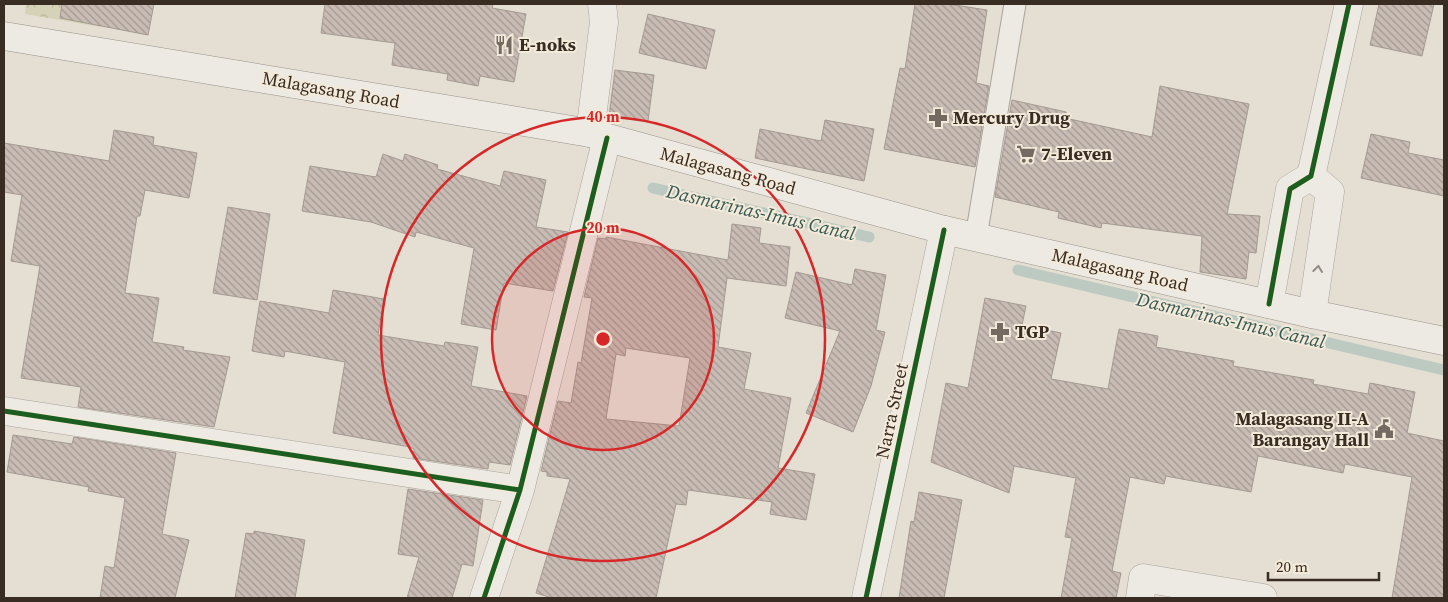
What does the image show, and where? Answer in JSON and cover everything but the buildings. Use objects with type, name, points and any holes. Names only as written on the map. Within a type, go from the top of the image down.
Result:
[{"type":"street","points":[[484,598],[520,490],[599,136],[604,22],[602,4]]},
{"type":"street","points":[[1270,304],[1290,189],[1311,176],[1349,4]]},
{"type":"street","name":"Malagasang Road","points":[[4,36],[599,136],[944,230],[1312,314],[1444,341]]},
{"type":"street","points":[[1311,176],[1330,192],[1312,314]]},
{"type":"street","name":"Narra Street","points":[[866,598],[944,230]]},
{"type":"street","points":[[4,411],[520,490]]},
{"type":"street","points":[[1140,598],[1143,578],[1263,598]]},
{"type":"lane","points":[[976,237],[1015,4]]},
{"type":"green space","points":[[26,4],[105,4],[101,27],[25,14]]},
{"type":"waterway","name":"Dasmarinas-Imus Canal","points":[[653,188],[869,237]]},
{"type":"waterway","name":"Dasmarinas-Imus Canal","points":[[1018,270],[1444,370]]},
{"type":"cycle path","points":[[1269,304],[1290,189],[1311,176],[1349,4]]},
{"type":"cycle path","points":[[484,598],[520,490],[607,138]]},
{"type":"cycle path","points":[[866,598],[944,230]]},
{"type":"cycle path","points":[[4,411],[520,490]]},
{"type":"place","name":"E-noks","points":[[504,45]]},
{"type":"place","name":"Mercury Drug","points":[[938,118]]},
{"type":"place","name":"7-Eleven","points":[[1026,154]]},
{"type":"place","name":"TGP","points":[[1000,332]]},
{"type":"place","name":"Malagasang II-A Barangay Hall","points":[[1384,429]]}]
